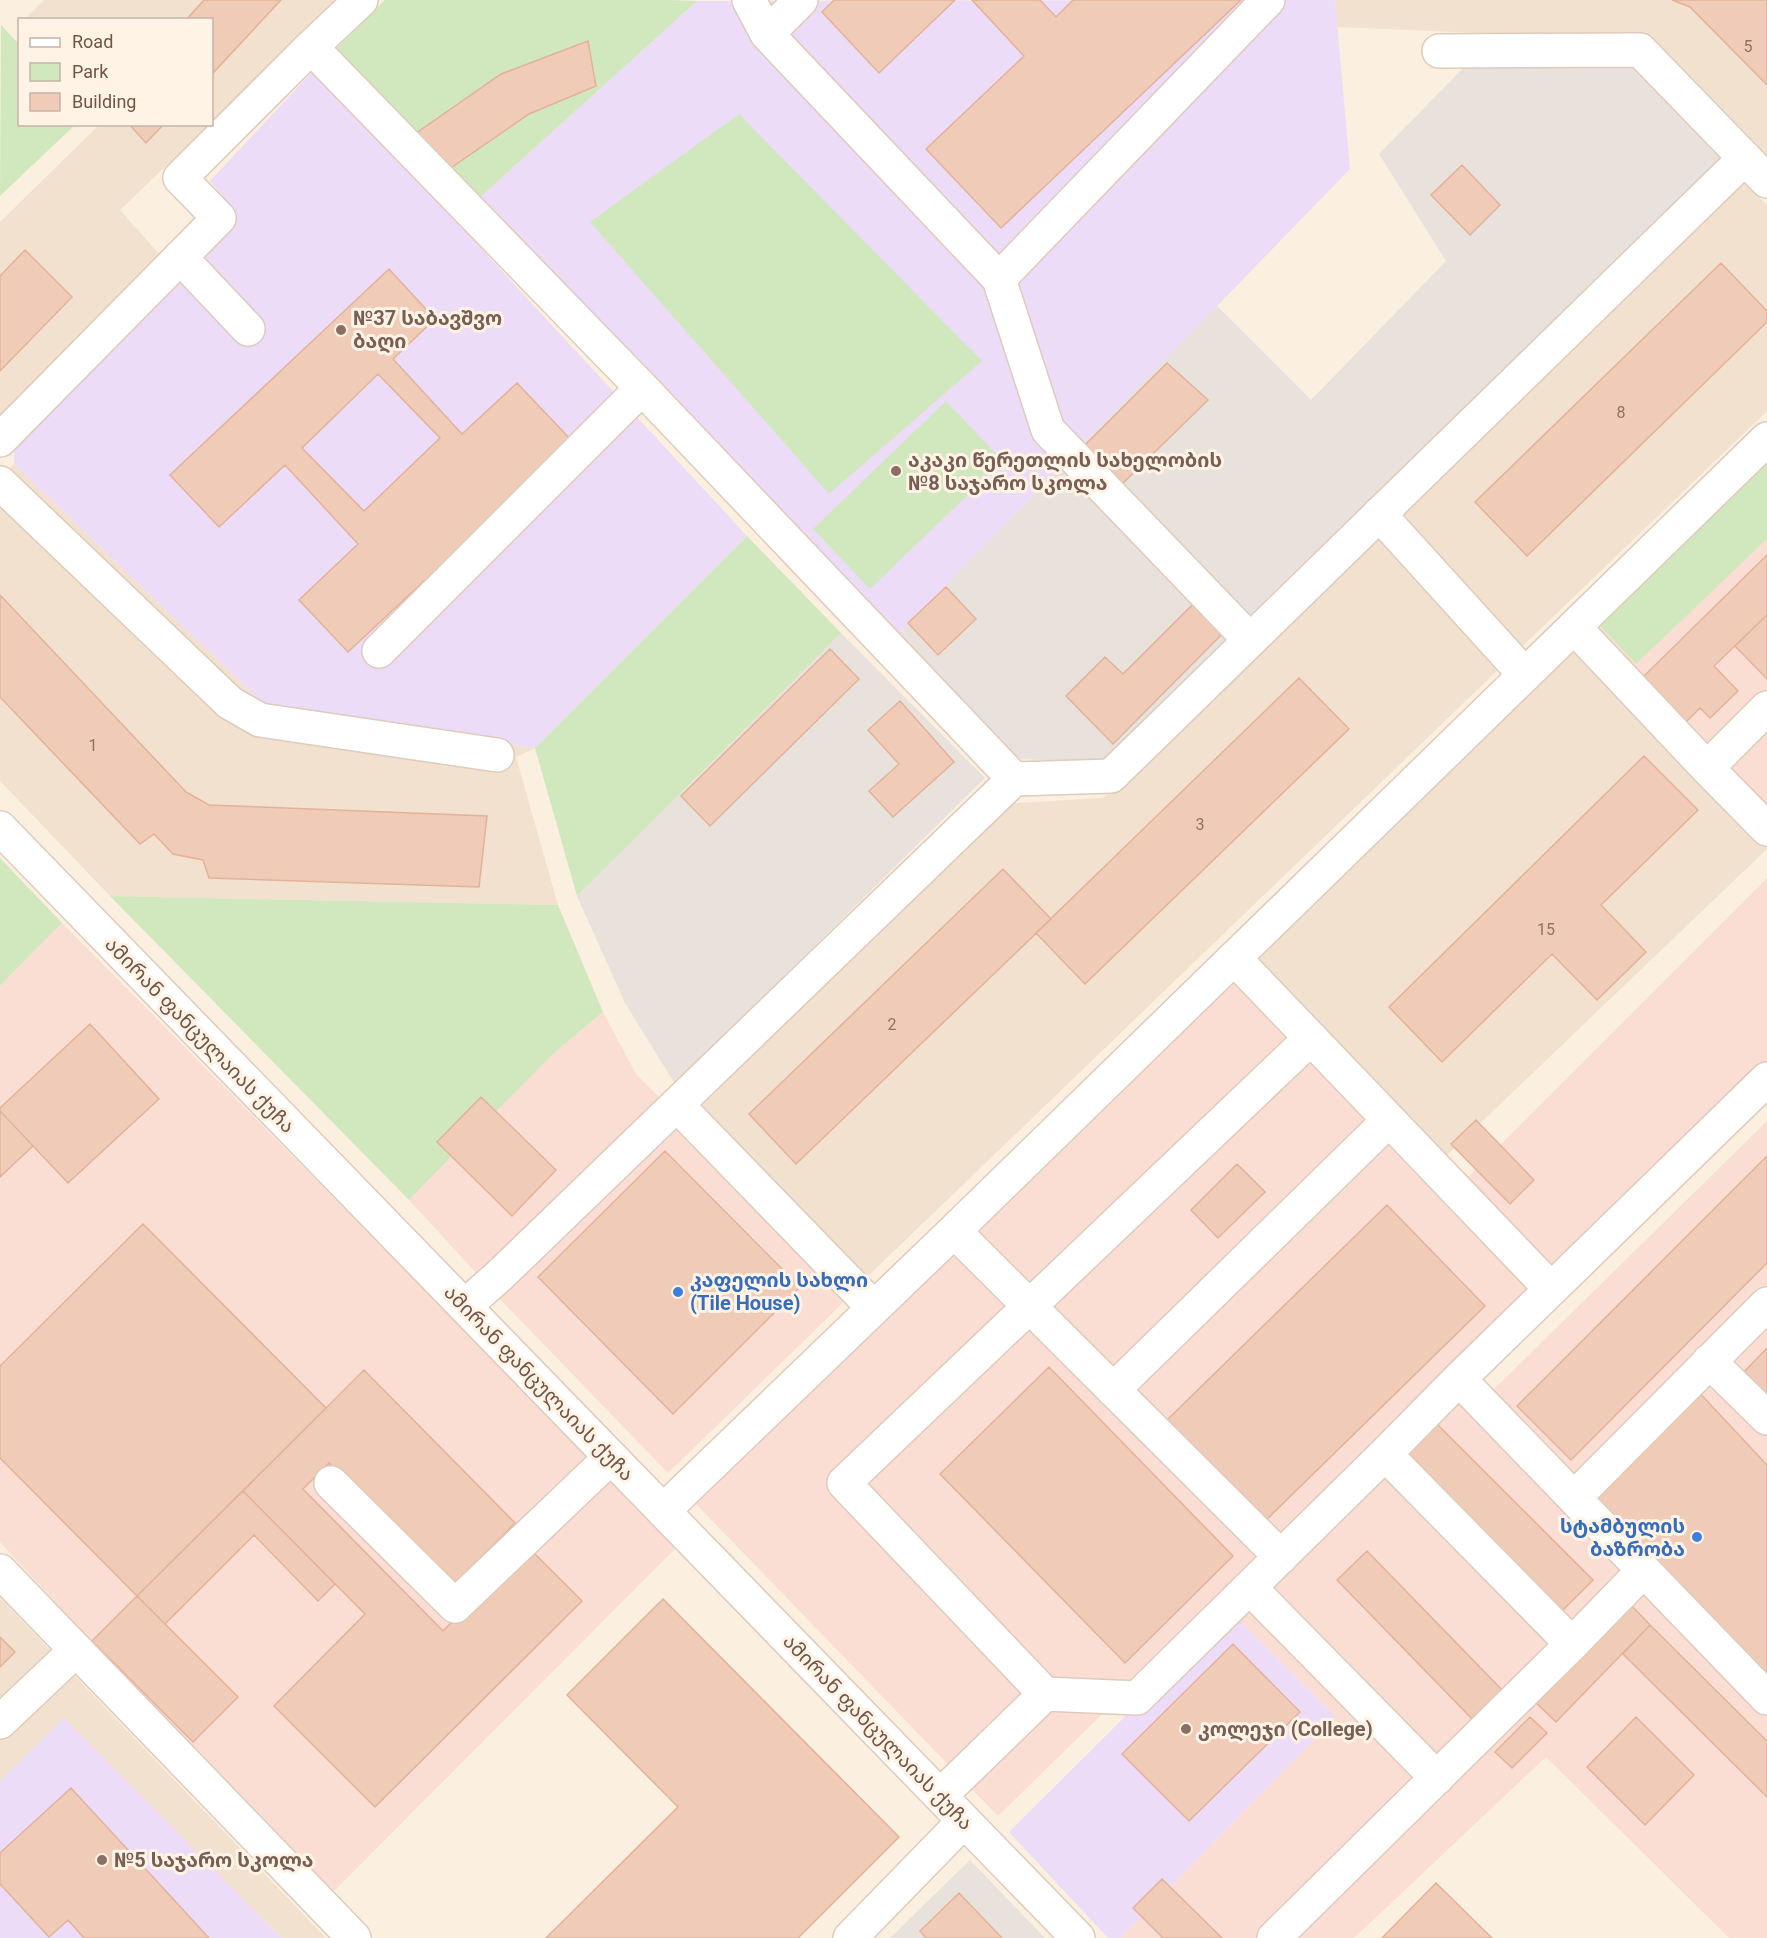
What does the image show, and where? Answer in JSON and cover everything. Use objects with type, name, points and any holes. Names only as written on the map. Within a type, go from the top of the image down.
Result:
[{"type":"street","points":[[0,440],[219,218],[180,178],[361,0]]},
{"type":"street","points":[[749,0],[767,34],[999,279],[1048,430],[1250,639]]},
{"type":"street","points":[[767,34],[801,0]]},
{"type":"street","points":[[999,279],[1268,0]]},
{"type":"street","points":[[311,47],[642,388],[1014,779]]},
{"type":"street","points":[[465,1306],[499,1276],[1014,779],[1111,776],[1379,514],[1756,169],[1640,50],[1439,51]]},
{"type":"street","points":[[180,257],[248,329]]},
{"type":"street","points":[[379,651],[642,388]]},
{"type":"street","points":[[663,1511],[954,1231],[1767,439]]},
{"type":"street","points":[[0,483],[230,703],[260,720],[497,754]]},
{"type":"street","points":[[1379,514],[1525,675]]},
{"type":"street","points":[[1574,627],[1767,829]]},
{"type":"street","points":[[1707,768],[1767,708]]},
{"type":"street","name":"ამირან ფანცულაიას ქუჩა","points":[[0,828],[1078,1938]]},
{"type":"street","points":[[1234,958],[1551,1289]]},
{"type":"street","points":[[1311,1038],[844,1482],[1044,1694],[1137,1698],[1459,1379],[1767,1079]]},
{"type":"street","points":[[677,1105],[874,1308]]},
{"type":"street","points":[[1113,1390],[1389,1120]]},
{"type":"street","points":[[954,1231],[1281,1557]]},
{"type":"street","points":[[1574,1498],[1767,1304]]},
{"type":"street","points":[[1709,1362],[1767,1418]]},
{"type":"street","points":[[1459,1379],[1767,1698]]},
{"type":"street","points":[[1385,1454],[1572,1644]]},
{"type":"street","points":[[331,1483],[455,1606],[611,1457]]},
{"type":"street","points":[[0,1571],[354,1938]]},
{"type":"street","points":[[1274,1938],[1643,1571]]},
{"type":"street","points":[[1250,1588],[1437,1778]]},
{"type":"street","points":[[0,1722],[76,1650]]},
{"type":"street","points":[[940,1796],[1044,1694]]},
{"type":"street","points":[[850,1938],[964,1821]]},
{"type":"shaded area","points":[[44,0],[339,0],[213,121],[213,18],[26,18]]},
{"type":"shaded area","points":[[1335,0],[1767,0],[1767,160],[1648,40],[1337,27]]},
{"type":"shaded area","name":"აკაკი წერეთლის სახელობის №8 საჯარო სკოლა","points":[[1335,0],[1350,169],[896,637],[475,202],[697,1]]},
{"type":"shaded area","points":[[1471,60],[1637,65],[1727,157],[1114,763],[1020,759],[896,637],[1217,306],[1311,400],[1446,261],[1379,154]]},
{"type":"shaded area","name":"№37 საბავშვო ბაღი","points":[[315,69],[747,536],[535,748],[267,707],[14,464],[14,447],[237,214],[210,181]]},
{"type":"shaded area","points":[[98,126],[208,126],[120,210],[160,255],[0,418],[0,222]]},
{"type":"shaded area","points":[[1742,180],[1767,205],[1767,411],[867,1277],[698,1101],[1000,804],[1103,798]]},
{"type":"shaded area","points":[[14,464],[267,707],[535,748],[516,757],[558,905],[110,896],[0,781],[0,477]]},
{"type":"shaded area","points":[[1767,464],[1767,813],[1588,632]]},
{"type":"shaded area","points":[[841,633],[985,778],[675,1084],[625,1003],[577,896]]},
{"type":"shaded area","points":[[1577,647],[1767,846],[1767,849],[1445,1157],[1253,957]]},
{"type":"shaded area","points":[[1767,878],[1767,1065],[998,1816],[692,1500],[1228,977],[1446,1199]]},
{"type":"shaded area","points":[[62,923],[678,1546],[327,1898],[0,1542],[0,986]]},
{"type":"shaded area","points":[[603,1012],[636,1074],[661,1099],[479,1276],[409,1200],[554,1053]]},
{"type":"shaded area","points":[[676,1120],[848,1298],[668,1473],[497,1296]]},
{"type":"shaded area","name":"სტამბულის ბაზრობა","points":[[1767,1121],[1767,1677],[1486,1397]]},
{"type":"shaded area","points":[[1462,1387],[1767,1697],[1767,1938],[1729,1938],[1546,1757],[1354,1938],[1121,1938],[1336,1717],[1231,1611]]},
{"type":"shaded area","points":[[0,1598],[326,1938],[282,1938],[64,1719],[0,1781]]},
{"type":"shaded area","points":[[1231,1611],[1336,1717],[1121,1938],[1108,1938],[1009,1832]]},
{"type":"shaded area","name":"№5 საჯარო სკოლა","points":[[64,1718],[282,1938],[0,1938],[0,1781]]},
{"type":"shaded area","points":[[970,1860],[1045,1938],[890,1938]]},
{"type":"green space","points":[[385,0],[697,1],[475,202],[333,52]]},
{"type":"green space","points":[[1,25],[18,43],[18,126],[74,126],[0,196]]},
{"type":"green space","points":[[739,114],[982,361],[829,494],[590,222]]},
{"type":"green space","points":[[946,401],[1003,461],[870,589],[813,529]]},
{"type":"green space","points":[[1767,464],[1767,539],[1636,664],[1599,625]]},
{"type":"green space","points":[[747,536],[841,633],[577,896],[535,748]]},
{"type":"green space","points":[[0,858],[62,923],[0,986]]},
{"type":"green space","points":[[110,896],[558,905],[603,1012],[554,1053],[409,1200]]},
{"type":"building","points":[[204,0],[281,0],[213,73],[213,18],[188,18]]},
{"type":"building","points":[[834,0],[955,0],[879,73],[822,12]]},
{"type":"building","points":[[972,0],[1040,0],[1056,17],[1073,0],[1241,0],[1001,228],[926,149],[1024,56]]},
{"type":"building","points":[[1672,0],[1767,0],[1767,85],[1690,7]]},
{"type":"building","points":[[588,41],[596,86],[529,114],[442,174],[415,134],[501,74]]},
{"type":"building","points":[[131,126],[162,126],[146,143]]},
{"type":"building","points":[[1462,165],[1500,205],[1470,235],[1431,195]]},
{"type":"building","points":[[25,250],[72,297],[0,371],[0,276]]},
{"type":"building","points":[[1721,263],[1767,311],[1767,322],[1527,556],[1475,502]]},
{"type":"building","points":[[389,269],[435,319],[393,359],[462,434],[517,383],[573,442],[348,652],[299,600],[358,544],[285,465],[219,527],[170,475]],"holes":[[[378,374],[440,438],[364,511],[302,448]]]},
{"type":"building","points":[[1167,363],[1208,400],[1117,489],[1078,452]]},
{"type":"building","points":[[1767,555],[1767,615],[1714,666],[1738,691],[1710,718],[1700,708],[1680,728],[1637,683]]},
{"type":"building","points":[[946,587],[976,619],[938,655],[908,623]]},
{"type":"building","points":[[0,595],[186,792],[209,805],[487,816],[479,887],[209,878],[203,860],[173,854],[154,834],[140,844],[0,697]]},
{"type":"building","points":[[1202,595],[1231,625],[1113,744],[1066,696],[1105,657],[1123,674]]},
{"type":"building","points":[[1767,615],[1767,679],[1735,646]]},
{"type":"building","points":[[830,649],[859,679],[710,826],[681,796]]},
{"type":"building","points":[[1299,678],[1349,729],[1085,984],[1036,933]]},
{"type":"building","points":[[900,701],[954,762],[893,817],[869,791],[899,764],[868,730]]},
{"type":"building","points":[[1644,756],[1698,810],[1601,905],[1646,952],[1597,1000],[1552,954],[1442,1062],[1389,1007]]},
{"type":"building","points":[[1003,869],[1051,919],[796,1164],[749,1114]]},
{"type":"building","points":[[90,1024],[159,1099],[68,1183],[0,1111],[0,1108]]},
{"type":"building","points":[[481,1097],[556,1170],[512,1216],[437,1142]]},
{"type":"building","points":[[0,1111],[33,1146],[0,1177]]},
{"type":"building","points":[[1476,1120],[1534,1180],[1510,1204],[1451,1144]]},
{"type":"building","points":[[665,1151],[800,1287],[673,1414],[538,1277]]},
{"type":"building","points":[[1767,1156],[1767,1263],[1571,1460],[1517,1406]]},
{"type":"building","points":[[1237,1164],[1265,1192],[1218,1238],[1191,1210]]},
{"type":"building","points":[[1387,1205],[1485,1306],[1263,1523],[1165,1422]]},
{"type":"building","points":[[143,1224],[326,1408],[137,1596],[0,1458],[0,1366]]},
{"type":"building","points":[[1767,1348],[1767,1399],[1742,1374]]},
{"type":"building","points":[[1049,1367],[1233,1556],[1125,1663],[940,1474]]},
{"type":"building","points":[[364,1370],[515,1523],[452,1587],[329,1463],[303,1489],[443,1631],[527,1546],[582,1601],[375,1807],[274,1706],[365,1614],[243,1491]]},
{"type":"building","points":[[1693,1386],[1767,1465],[1767,1670],[1759,1678],[1583,1490]]},
{"type":"building","points":[[1435,1422],[1593,1580],[1555,1618],[1398,1460]]},
{"type":"building","points":[[243,1491],[335,1584],[318,1601],[254,1535],[165,1624],[137,1596]]},
{"type":"building","points":[[1367,1551],[1505,1693],[1475,1722],[1337,1580]]},
{"type":"building","points":[[137,1596],[238,1697],[193,1742],[92,1641]]},
{"type":"building","points":[[663,1599],[899,1837],[798,1938],[546,1938],[678,1807],[567,1695]]},
{"type":"building","points":[[1627,1601],[1650,1625],[1556,1722],[1530,1697]]},
{"type":"building","points":[[1650,1625],[1767,1741],[1767,1797],[1623,1654]]},
{"type":"building","points":[[0,1637],[15,1652],[0,1667]]},
{"type":"building","points":[[1233,1644],[1300,1712],[1189,1821],[1122,1754]]},
{"type":"building","points":[[1530,1717],[1547,1733],[1512,1768],[1495,1752]]},
{"type":"building","points":[[1636,1717],[1694,1775],[1645,1825],[1587,1767]]},
{"type":"building","points":[[71,1788],[209,1938],[84,1938],[68,1920],[49,1937],[0,1884],[0,1853]]},
{"type":"building","points":[[1162,1879],[1222,1938],[1163,1938],[1133,1908]]},
{"type":"building","points":[[1436,1883],[1492,1938],[1382,1938]]},
{"type":"building","points":[[959,1893],[1002,1938],[926,1938],[920,1931]]},
{"type":"place","name":"№37 საბავშვო ბაღი","points":[[341,330]]},
{"type":"place","name":"აკაკი წერეთლის სახელობის №8 საჯარო სკოლა","points":[[896,471]]},
{"type":"place","name":"კაფელის სახლი (Tile House)","points":[[678,1292]]},
{"type":"place","name":"სტამბულის ბაზრობა","points":[[1697,1537]]},
{"type":"place","name":"კოლეჯი (College)","points":[[1186,1729]]},
{"type":"place","name":"№5 საჯარო სკოლა","points":[[102,1860]]}]
